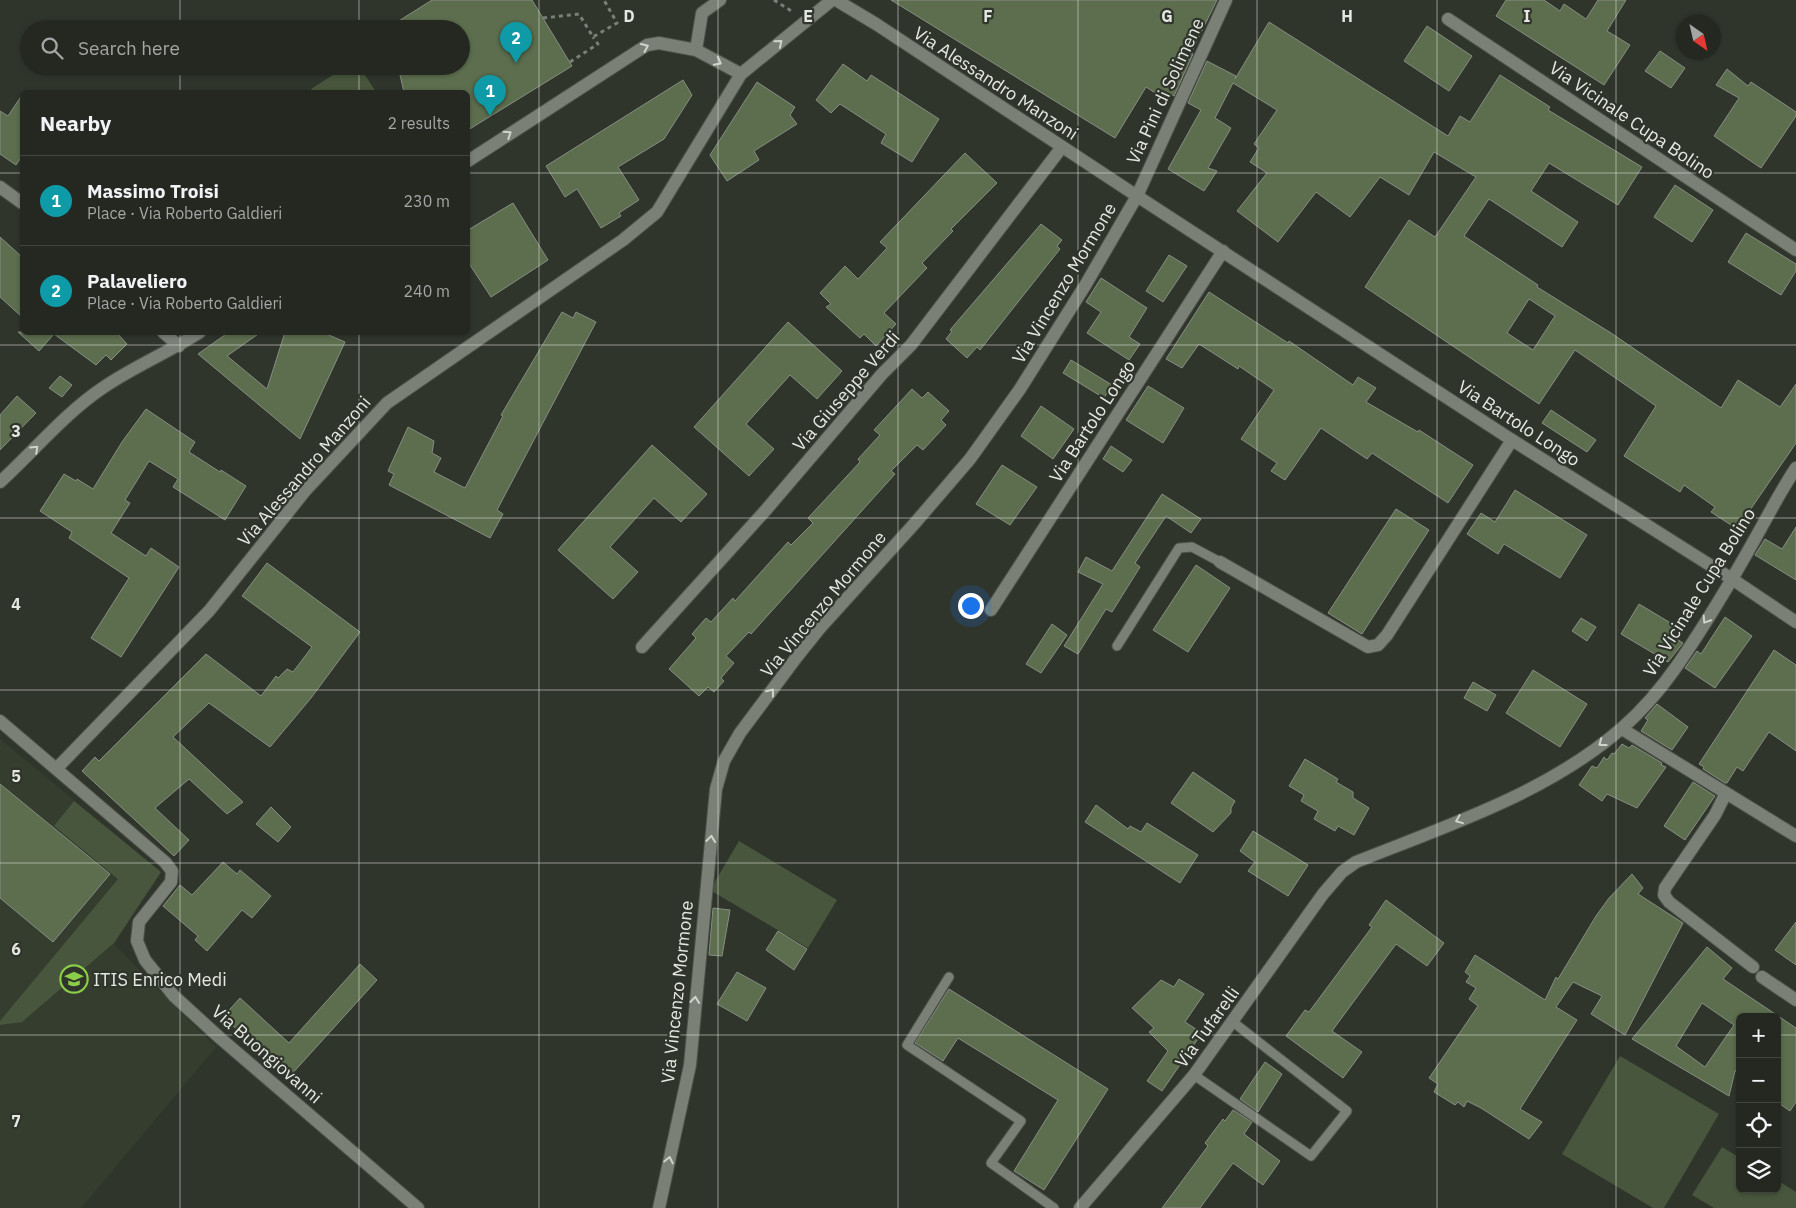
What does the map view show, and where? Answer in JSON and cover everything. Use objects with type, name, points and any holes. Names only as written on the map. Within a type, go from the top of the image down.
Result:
[{"type":"street","points":[[696,50],[702,14],[720,0]]},
{"type":"street","name":"Via Alessandro Manzoni","points":[[56,768],[209,611],[305,491],[387,403],[623,240],[657,212],[741,74],[832,0]]},
{"type":"street","name":"Via Alessandro Manzoni","points":[[836,0],[876,24],[1137,196]]},
{"type":"street","name":"Via Pini di Solimene","points":[[1137,196],[1226,0]]},
{"type":"street","name":"Via Vicinale Cupa Bolino","points":[[1448,19],[1796,250]]},
{"type":"street","points":[[470,160],[647,45],[659,43],[696,50],[741,74]]},
{"type":"street","name":"Via Giuseppe Verdi","points":[[642,647],[765,511],[882,374],[911,345],[1062,147]]},
{"type":"street","points":[[0,187],[20,202]]},
{"type":"street","name":"Via Bartolo Longo","points":[[1137,196],[1796,622]]},
{"type":"street","name":"Via Vincenzo Mormone","points":[[659,1208],[690,1065],[716,789],[724,761],[740,733],[820,628],[970,459],[1020,389],[1049,344],[1137,196]]},
{"type":"street","name":"Via Bartolo Longo","points":[[991,610],[1223,251]]},
{"type":"street","points":[[166,335],[179,346]]},
{"type":"street","points":[[0,482],[84,402],[104,387],[150,359],[179,346],[196,335]]},
{"type":"street","points":[[1220,562],[1368,647],[1378,644],[1387,635],[1512,440]]},
{"type":"street","name":"Via Vicinale Cupa Bolino","points":[[1356,862],[1468,817],[1541,783],[1579,760],[1622,729],[1656,692],[1678,664],[1732,579],[1796,468]]},
{"type":"street","name":"Via Buongiovanni","points":[[0,721],[165,862],[172,871],[171,882],[139,922],[137,941],[144,960],[174,996],[220,1038],[418,1208]]},
{"type":"street","points":[[1622,729],[1796,836]]},
{"type":"street","points":[[1726,793],[1715,815],[1664,888],[1664,895],[1669,902],[1753,967]]},
{"type":"street","name":"Via Tufarelli","points":[[1080,1208],[1194,1075],[1323,894],[1342,872],[1356,862]]},
{"type":"street","points":[[1762,977],[1796,1000]]},
{"type":"lane","points":[[1117,646],[1179,548],[1192,547],[1220,562]]},
{"type":"lane","points":[[949,977],[906,1045],[1021,1121],[991,1164],[1054,1208]]},
{"type":"lane","points":[[1194,1075],[1311,1156],[1347,1111],[1233,1022]]},
{"type":"path","points":[[593,37],[617,23],[604,0]]},
{"type":"path","points":[[774,0],[796,14]]},
{"type":"path","points":[[543,18],[579,14],[598,44],[570,62]]},
{"type":"shaded area","points":[[333,75],[365,75],[375,90],[312,90]]},
{"type":"shaded area","name":"ITIS Enrico Medi","points":[[0,739],[161,872],[114,944],[216,1047],[81,1208],[0,1208]]},
{"type":"shaded area","points":[[74,801],[161,872],[114,943],[22,1022],[0,1025],[0,1021],[118,879],[54,826]]},
{"type":"shaded area","points":[[739,841],[837,900],[808,948],[710,890]]},
{"type":"shaded area","points":[[1620,1056],[1719,1114],[1664,1208],[1653,1208],[1562,1154]]},
{"type":"shaded area","points":[[1722,1147],[1736,1156],[1736,1193],[1781,1193],[1781,1183],[1796,1192],[1796,1208],[1714,1208],[1692,1195]]},
{"type":"building","points":[[432,0],[532,0],[572,66],[470,129],[470,90],[404,90],[400,75],[470,75],[470,20],[400,20]]},
{"type":"building","points":[[891,0],[1217,0],[1191,53],[1193,54],[1174,96],[1170,94],[1166,100],[1146,87],[1115,138]]},
{"type":"building","points":[[1506,0],[1544,0],[1560,11],[1564,4],[1586,19],[1598,0],[1626,0],[1607,31],[1630,45],[1604,85],[1496,16]]},
{"type":"building","points":[[1269,22],[1448,136],[1460,116],[1470,122],[1500,75],[1550,107],[1548,110],[1642,167],[1618,205],[1549,163],[1531,191],[1578,222],[1562,247],[1489,199],[1464,236],[1538,285],[1537,287],[1611,333],[1721,408],[1738,380],[1780,407],[1796,384],[1796,443],[1737,529],[1711,512],[1715,507],[1684,485],[1680,492],[1624,456],[1656,406],[1575,350],[1539,404],[1365,287],[1409,220],[1435,237],[1476,177],[1434,152],[1409,195],[1380,177],[1350,217],[1316,192],[1278,242],[1237,211],[1267,173],[1250,162],[1259,148],[1254,144],[1277,110],[1233,83],[1215,118],[1231,128],[1208,168],[1217,171],[1204,191],[1168,169],[1201,110],[1188,103],[1207,61],[1236,76],[1235,79]],"holes":[[[1529,299],[1555,316],[1533,350],[1507,333]]]},
{"type":"building","points":[[1427,26],[1472,56],[1449,91],[1404,61]]},
{"type":"building","points":[[1660,51],[1685,68],[1671,88],[1645,71]]},
{"type":"building","points":[[843,64],[867,81],[871,75],[939,119],[912,162],[881,143],[886,134],[840,104],[831,113],[816,100]]},
{"type":"building","points":[[1727,69],[1748,86],[1751,82],[1796,112],[1796,116],[1761,168],[1714,136],[1739,98],[1716,85]]},
{"type":"building","points":[[683,80],[692,95],[664,139],[618,167],[639,200],[619,213],[621,216],[601,228],[577,189],[565,197],[546,166]]},
{"type":"building","points":[[757,82],[795,107],[790,115],[797,124],[754,151],[759,160],[727,181],[710,155]]},
{"type":"building","points":[[20,98],[20,159],[16,165],[0,154],[0,111],[8,116]]},
{"type":"building","points":[[965,153],[997,183],[951,229],[953,231],[922,263],[927,268],[884,313],[896,324],[876,346],[864,334],[860,338],[826,307],[831,304],[820,293],[845,266],[858,279],[887,248],[880,242]]},
{"type":"building","points":[[1675,185],[1713,210],[1692,242],[1654,217]]},
{"type":"building","points":[[513,203],[548,260],[491,297],[470,265],[470,229]]},
{"type":"building","points":[[1041,224],[1062,240],[1057,246],[1060,249],[980,350],[977,347],[967,358],[946,339],[952,331],[950,330]]},
{"type":"building","points":[[1746,233],[1796,264],[1796,271],[1781,295],[1728,262]]},
{"type":"building","points":[[0,237],[20,255],[20,315],[0,297]]},
{"type":"building","points":[[1169,255],[1187,266],[1163,302],[1146,291]]},
{"type":"building","points":[[1101,278],[1147,308],[1129,337],[1140,344],[1129,360],[1087,333],[1101,312],[1086,302]]},
{"type":"building","points":[[1209,292],[1288,343],[1289,341],[1353,385],[1358,377],[1376,388],[1366,402],[1418,432],[1419,430],[1473,465],[1448,503],[1372,453],[1367,459],[1321,428],[1285,480],[1271,471],[1277,463],[1241,439],[1274,390],[1239,366],[1238,369],[1199,344],[1182,368],[1166,359]]},
{"type":"building","points":[[562,312],[573,318],[576,312],[596,322],[497,510],[503,514],[490,538],[389,485],[394,474],[388,471],[408,427],[434,441],[432,453],[441,458],[434,472],[465,488],[503,416],[501,415]]},
{"type":"building","points":[[788,322],[842,371],[817,399],[790,375],[746,424],[774,449],[749,476],[694,427]]},
{"type":"building","points":[[21,335],[53,335],[39,351]]},
{"type":"building","points":[[55,335],[119,335],[127,344],[111,360],[106,355],[96,365]]},
{"type":"building","points":[[225,335],[257,335],[227,356],[267,389],[284,335],[329,335],[345,342],[300,439],[198,354]]},
{"type":"building","points":[[1071,360],[1112,385],[1104,398],[1063,373]]},
{"type":"building","points":[[60,376],[72,385],[62,397],[49,388]]},
{"type":"building","points":[[1148,386],[1184,408],[1163,443],[1126,420]]},
{"type":"building","points":[[912,389],[922,398],[928,392],[949,411],[941,420],[946,425],[923,450],[917,445],[891,471],[895,474],[751,634],[749,632],[726,656],[734,663],[721,678],[724,681],[714,692],[708,687],[699,696],[669,669],[696,638],[692,634],[706,618],[711,622],[733,598],[735,601],[788,542],[791,545],[813,523],[808,518],[860,462],[858,459],[880,435],[874,430]]},
{"type":"building","points":[[17,396],[36,413],[0,450],[0,415]]},
{"type":"building","points":[[1041,406],[1074,429],[1053,459],[1021,436]]},
{"type":"building","points":[[146,409],[195,442],[189,452],[246,486],[225,520],[173,487],[178,479],[149,461],[125,500],[130,503],[111,533],[146,556],[151,548],[179,567],[121,657],[91,638],[129,578],[69,538],[72,532],[40,511],[64,474],[76,481],[77,479],[93,489],[122,442]]},
{"type":"building","points":[[1551,410],[1596,440],[1587,452],[1542,423]]},
{"type":"building","points":[[652,445],[707,494],[681,522],[654,498],[610,547],[638,572],[613,599],[558,550]]},
{"type":"building","points":[[1111,446],[1132,460],[1123,472],[1103,459]]},
{"type":"building","points":[[1002,465],[1037,487],[1010,525],[976,504]]},
{"type":"building","points":[[1515,490],[1587,535],[1560,578],[1504,544],[1498,554],[1467,534],[1481,513],[1495,522]]},
{"type":"building","points":[[1162,494],[1201,519],[1191,533],[1166,516],[1135,563],[1140,567],[1112,612],[1106,609],[1078,654],[1064,646],[1103,584],[1078,572],[1086,557],[1112,571]]},
{"type":"building","points":[[1396,509],[1429,530],[1362,634],[1328,613]]},
{"type":"building","points":[[1796,527],[1796,580],[1755,555],[1765,539],[1782,549]]},
{"type":"building","points":[[267,563],[360,632],[311,698],[270,747],[209,703],[173,737],[243,802],[227,814],[189,779],[155,808],[189,840],[174,856],[82,771],[95,757],[99,761],[206,654],[261,696],[276,676],[278,678],[287,669],[293,672],[312,647],[242,596]]},
{"type":"building","points":[[1196,565],[1230,588],[1188,652],[1153,630]]},
{"type":"building","points":[[1639,604],[1674,625],[1669,634],[1683,643],[1668,662],[1621,634]]},
{"type":"building","points":[[1725,617],[1752,636],[1715,688],[1685,668],[1697,651],[1701,654]]},
{"type":"building","points":[[1581,618],[1596,627],[1587,641],[1572,631]]},
{"type":"building","points":[[1052,624],[1067,635],[1041,673],[1026,664]]},
{"type":"building","points":[[1774,650],[1796,665],[1796,751],[1769,732],[1743,771],[1737,767],[1727,783],[1725,783],[1703,769],[1704,767],[1699,764]]},
{"type":"building","points":[[1533,670],[1587,704],[1560,747],[1506,713]]},
{"type":"building","points":[[1473,682],[1496,695],[1487,711],[1464,698]]},
{"type":"building","points":[[1657,704],[1688,727],[1672,750],[1641,731],[1648,720],[1645,718]]},
{"type":"building","points":[[1622,744],[1629,748],[1632,745],[1666,767],[1637,808],[1607,794],[1602,801],[1579,785],[1592,766],[1597,768],[1604,757],[1607,760]]},
{"type":"building","points":[[1305,759],[1338,779],[1336,782],[1353,792],[1353,798],[1369,808],[1354,835],[1338,826],[1335,831],[1314,819],[1318,811],[1301,801],[1304,795],[1289,786]]},
{"type":"building","points":[[1193,772],[1235,801],[1231,808],[1231,813],[1213,832],[1171,803]]},
{"type":"building","points":[[1693,782],[1715,796],[1685,840],[1664,826]]},
{"type":"building","points":[[0,784],[110,874],[53,942],[0,898]]},
{"type":"building","points":[[1096,805],[1128,829],[1130,826],[1141,832],[1147,823],[1198,855],[1180,883],[1085,822]]},
{"type":"building","points":[[271,807],[291,827],[278,842],[256,824]]},
{"type":"building","points":[[1253,831],[1308,865],[1288,896],[1248,871],[1255,862],[1240,851]]},
{"type":"building","points":[[223,862],[237,874],[240,870],[271,896],[252,918],[242,910],[207,951],[195,940],[198,936],[163,906],[180,885],[192,895]]},
{"type":"building","points":[[1632,874],[1643,888],[1638,894],[1683,923],[1625,1035],[1591,1014],[1602,996],[1573,982],[1556,1007],[1577,1020],[1520,1109],[1542,1122],[1529,1139],[1467,1101],[1464,1107],[1458,1102],[1455,1105],[1434,1092],[1438,1084],[1429,1078],[1478,1006],[1469,999],[1476,988],[1466,982],[1470,976],[1465,972],[1475,955],[1545,1000],[1556,977],[1558,979],[1596,916],[1609,898]]},
{"type":"building","points":[[1386,900],[1444,943],[1427,966],[1396,944],[1332,1031],[1362,1052],[1343,1078],[1286,1036],[1305,1010],[1309,1012],[1372,927],[1369,925]]},
{"type":"building","points":[[713,908],[730,910],[722,956],[709,955]]},
{"type":"building","points":[[1796,922],[1796,965],[1775,950]]},
{"type":"building","points":[[778,931],[807,949],[794,970],[766,950]]},
{"type":"building","points":[[1707,947],[1732,968],[1723,979],[1774,1013],[1736,1013],[1736,1072],[1729,1096],[1632,1039]],"holes":[[[1702,1003],[1734,1025],[1705,1067],[1676,1046]]]},
{"type":"building","points":[[360,964],[377,980],[290,1076],[223,1017],[240,998],[289,1043]]},
{"type":"building","points":[[737,972],[766,988],[747,1021],[717,1004]]},
{"type":"building","points":[[1179,979],[1204,994],[1185,1022],[1202,1033],[1162,1091],[1147,1081],[1168,1051],[1149,1032],[1154,1028],[1132,1008],[1161,980],[1174,987]]},
{"type":"building","points":[[949,989],[1108,1089],[1044,1190],[1014,1171],[1058,1100],[958,1038],[943,1061],[915,1043]]},
{"type":"building","points":[[1781,1018],[1796,1028],[1796,1102],[1790,1111],[1781,1105]]},
{"type":"building","points":[[1265,1062],[1282,1074],[1258,1112],[1240,1099]]},
{"type":"building","points":[[1233,1110],[1252,1122],[1244,1134],[1280,1161],[1263,1185],[1233,1163],[1200,1208],[1162,1208],[1208,1146],[1205,1143],[1223,1119],[1225,1121]]},
{"type":"place","name":"Palaveliero","points":[[516,63]]},
{"type":"place","name":"Massimo Troisi","points":[[490,116]]},
{"type":"place","name":"ITIS Enrico Medi","points":[[74,979]]}]
